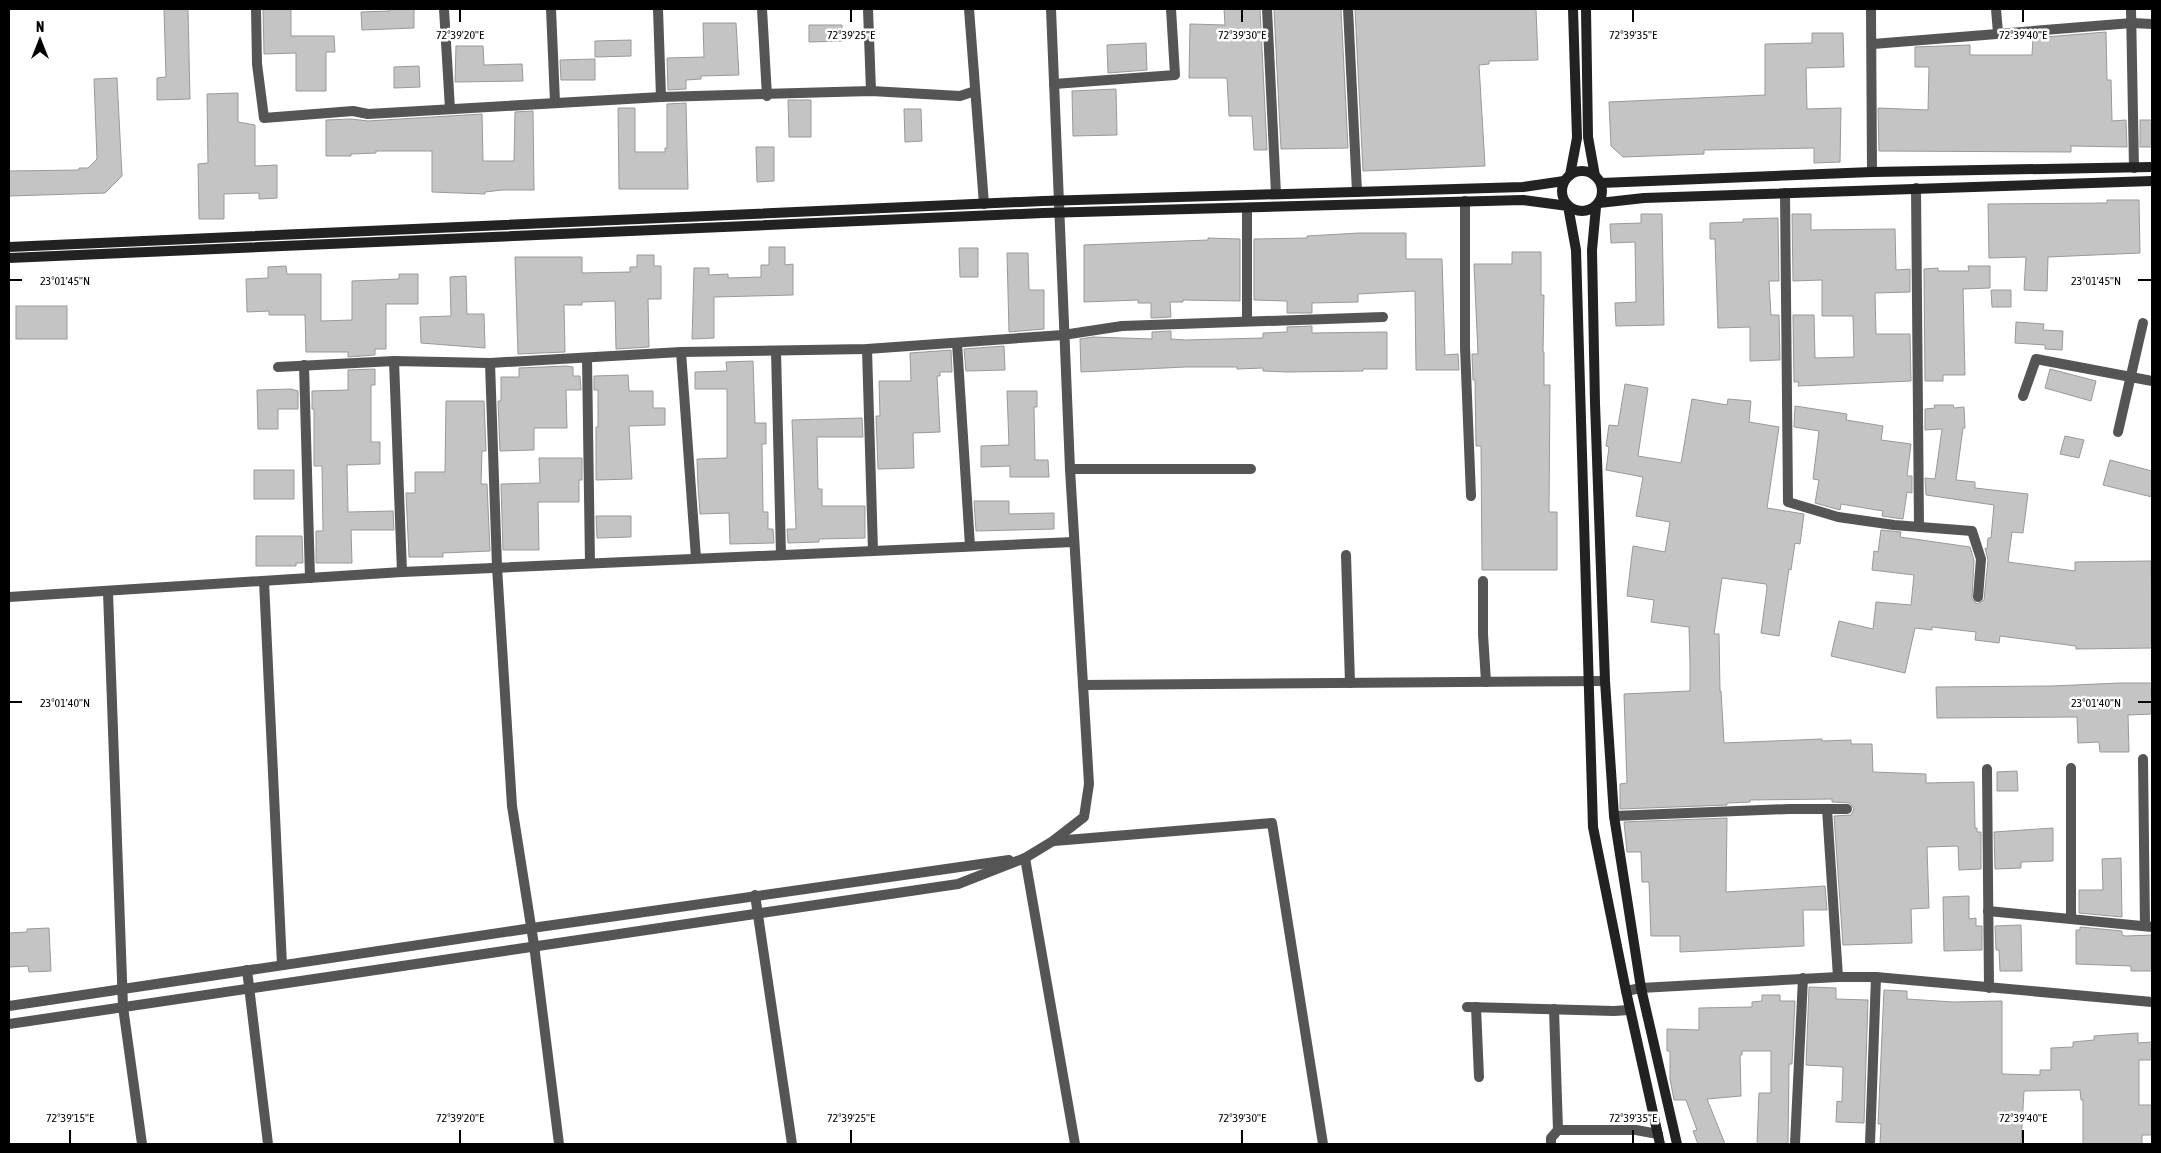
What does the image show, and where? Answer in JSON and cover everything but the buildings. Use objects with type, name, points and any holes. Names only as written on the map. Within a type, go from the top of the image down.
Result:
[{"type":"street","points":[[256,9],[257,64],[264,118],[353,111],[368,114],[661,97],[767,96],[871,92],[960,96],[975,92]]},
{"type":"street","points":[[444,9],[450,109]]},
{"type":"street","points":[[551,9],[555,102]]},
{"type":"street","points":[[658,9],[661,97]]},
{"type":"street","points":[[762,9],[767,96]]},
{"type":"street","points":[[868,9],[871,92]]},
{"type":"street","points":[[969,9],[984,204]]},
{"type":"street","points":[[9,1024],[534,945],[958,884],[1025,858],[1053,841],[1084,817],[1089,784],[1070,469],[1061,212],[1051,9]]},
{"type":"street","points":[[1054,84],[1175,75],[1170,9]]},
{"type":"street","points":[[1266,9],[1276,194]]},
{"type":"street","points":[[1348,9],[1357,192]]},
{"type":"street","points":[[1573,9],[1577,138],[1562,194],[1568,206],[1576,250],[1593,827],[1630,1010],[1659,1139]]},
{"type":"street","points":[[1586,9],[1588,137],[1602,190],[1597,205],[1592,250],[1605,681],[1614,816],[1641,988],[1677,1144]]},
{"type":"street","points":[[1871,9],[1873,44],[1872,172]]},
{"type":"street","points":[[1996,9],[1998,33]]},
{"type":"street","points":[[2130,9],[2132,23],[2134,168]]},
{"type":"street","points":[[1873,44],[2132,23],[2152,24]]},
{"type":"street","points":[[9,247],[984,204],[1523,187],[1567,178],[1584,171],[1598,180],[1872,172],[2152,167]]},
{"type":"street","points":[[9,258],[1061,212],[1523,200],[1568,206],[1582,212],[1597,205],[1644,198],[2152,182]]},
{"type":"street","points":[[1916,188],[1919,527]]},
{"type":"street","points":[[1785,193],[1788,502],[1838,517],[1919,527],[1972,531],[1981,559],[1978,597]]},
{"type":"street","points":[[1465,201],[1465,347],[1471,496]]},
{"type":"street","points":[[1247,208],[1247,321]]},
{"type":"street","points":[[278,366],[394,361],[490,363],[681,352],[867,349],[1064,335],[1122,326],[1383,317]]},
{"type":"street","points":[[2118,432],[2143,323]]},
{"type":"street","points":[[957,342],[970,546]]},
{"type":"street","points":[[867,349],[873,551]]},
{"type":"street","points":[[776,351],[781,555]]},
{"type":"street","points":[[681,352],[696,558]]},
{"type":"street","points":[[587,358],[590,563]]},
{"type":"street","points":[[2023,396],[2036,359],[2152,381]]},
{"type":"street","points":[[394,361],[402,572]]},
{"type":"street","points":[[490,363],[497,567],[512,806],[532,928],[559,1144]]},
{"type":"street","points":[[304,365],[310,578]]},
{"type":"street","points":[[1070,469],[1251,469]]},
{"type":"street","points":[[9,597],[497,567],[1074,542]]},
{"type":"street","points":[[1346,555],[1350,683]]},
{"type":"street","points":[[264,581],[282,965]]},
{"type":"street","points":[[1483,581],[1483,634],[1486,682]]},
{"type":"street","points":[[108,592],[124,989],[123,1007],[142,1144]]},
{"type":"street","points":[[1083,685],[1605,681]]},
{"type":"street","points":[[1988,911],[2148,926],[2143,759]]},
{"type":"street","points":[[2070,768],[2071,919]]},
{"type":"street","points":[[1987,769],[1989,988]]},
{"type":"street","points":[[1827,809],[1838,976]]},
{"type":"street","points":[[1614,816],[1847,809]]},
{"type":"street","points":[[1053,841],[1272,823],[1324,1144]]},
{"type":"street","points":[[9,1006],[755,895],[955,866],[1025,858]]},
{"type":"street","points":[[1025,858],[1074,1144]]},
{"type":"street","points":[[755,895],[792,1144]]},
{"type":"street","points":[[247,970],[268,1144]]},
{"type":"street","points":[[1626,991],[1641,988],[1838,976],[2152,1002]]},
{"type":"street","points":[[1795,1144],[1803,978]]},
{"type":"street","points":[[1870,1144],[1876,978]]},
{"type":"street","points":[[1479,1076],[1471,1007],[1630,1010]]},
{"type":"street","points":[[1551,1144],[1551,1138],[1558,1130],[1554,1009]]},
{"type":"street","points":[[1558,1130],[1636,1130],[1659,1139]]}]
